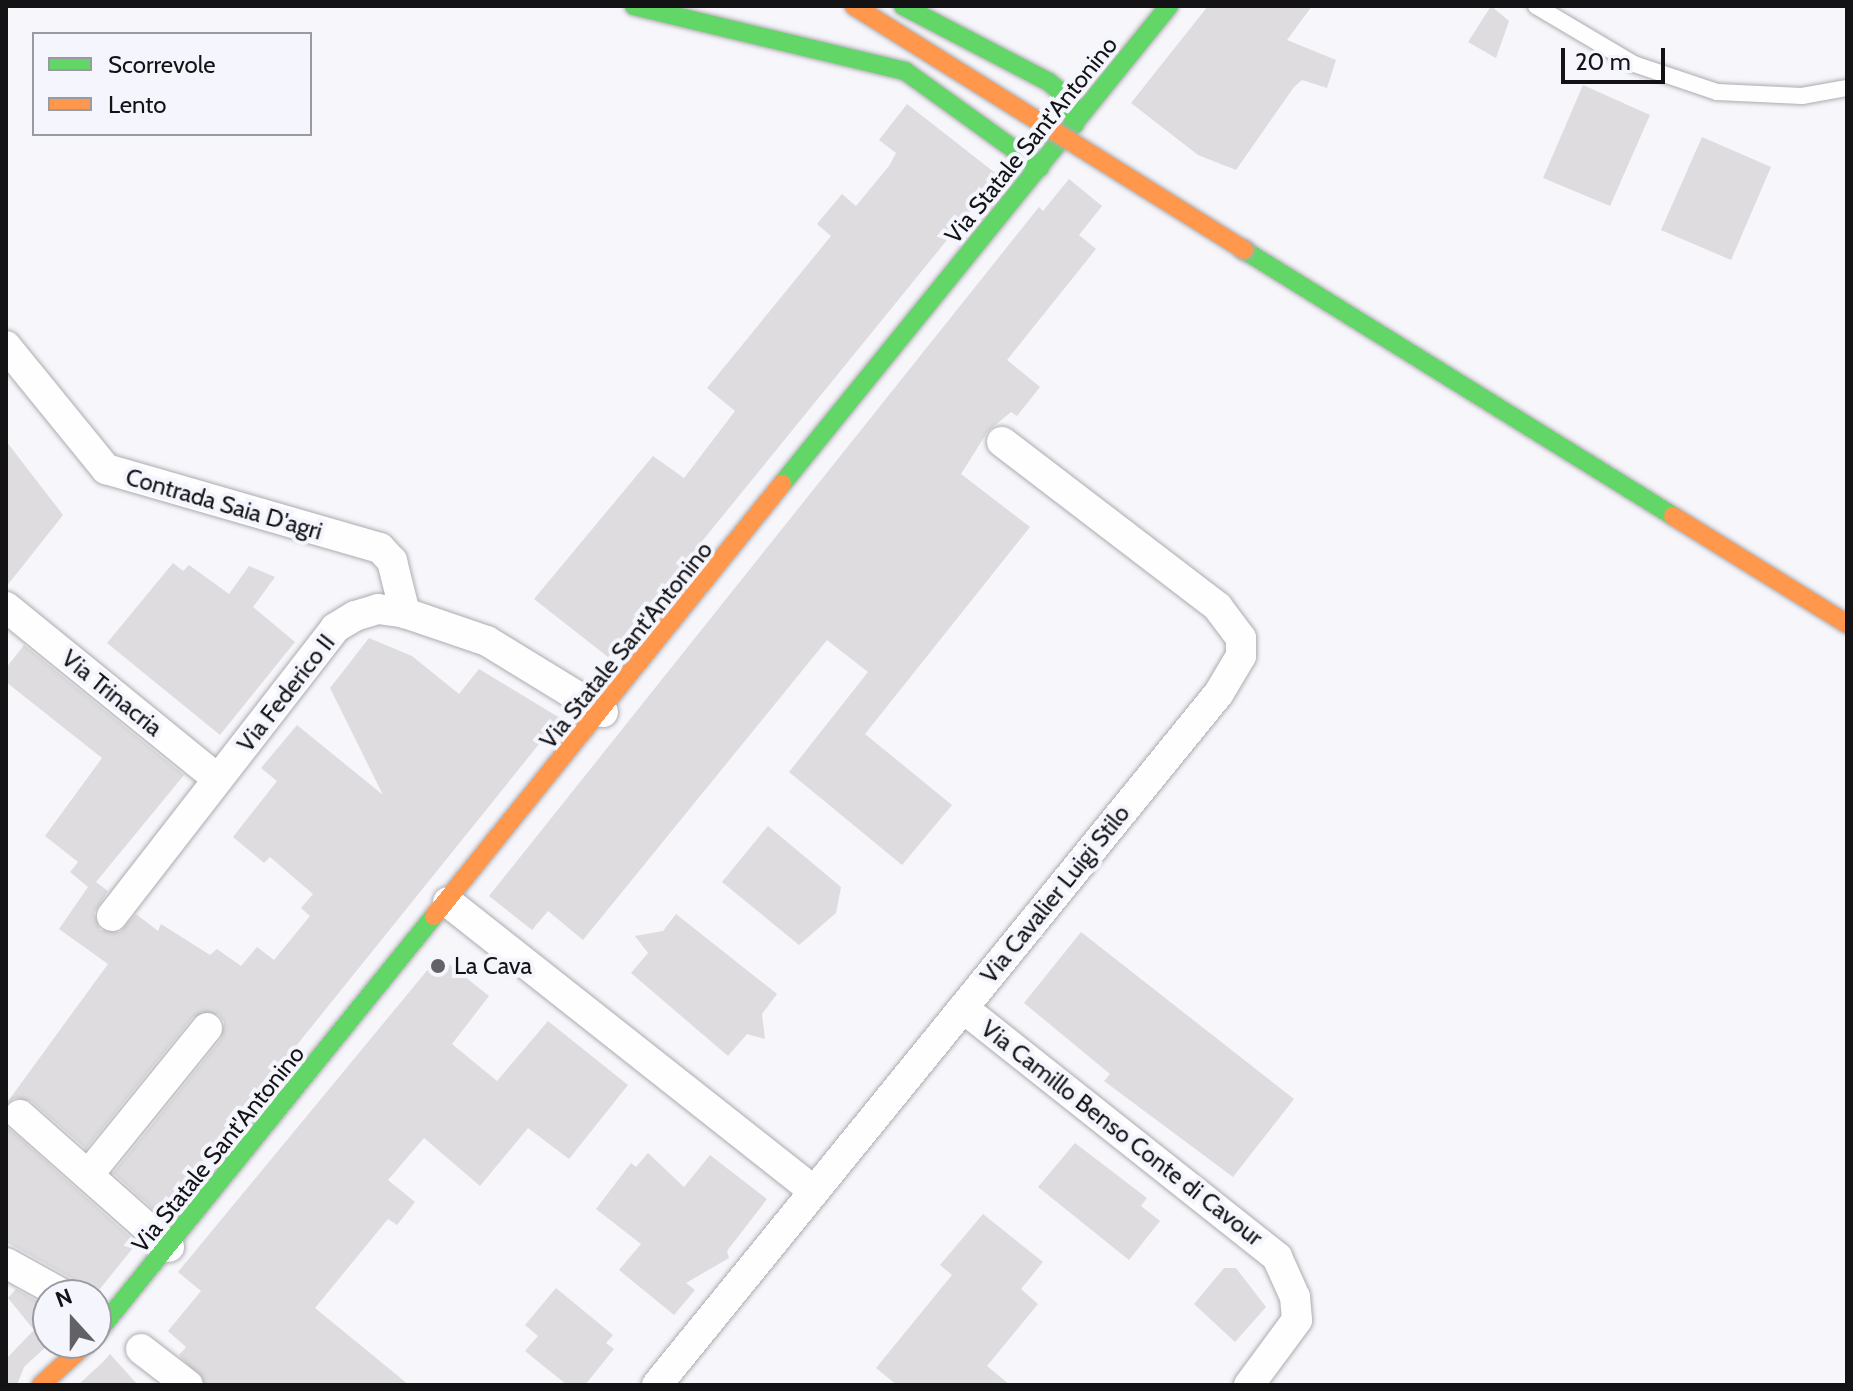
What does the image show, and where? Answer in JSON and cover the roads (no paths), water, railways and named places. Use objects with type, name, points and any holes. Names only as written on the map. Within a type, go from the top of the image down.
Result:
[{"type":"main road","points":[[634,6],[657,16],[851,43],[905,71],[1040,168]]},
{"type":"main road","points":[[854,6],[1847,624]]},
{"type":"main road","points":[[851,43],[876,6]]},
{"type":"main road","points":[[903,6],[1033,74],[1070,100],[1075,125]]},
{"type":"main road","name":"Via Statale Sant'Antonino","points":[[112,1317],[603,712],[1169,6]]},
{"type":"main road","points":[[1129,19],[1139,44]]},
{"type":"main road","points":[[1093,67],[1123,64]]},
{"type":"main road","points":[[1033,74],[1063,71]]},
{"type":"main road","points":[[41,1385],[69,1359]]},
{"type":"street","name":"Contrada Saia D'agri","points":[[6,346],[106,469],[380,548],[392,561],[405,613]]},
{"type":"street","name":"Via Cavalier Luigi Stilo","points":[[657,1385],[1219,693],[1241,656],[1241,638],[1218,607],[1002,442]]},
{"type":"street","name":"Via Federico II","points":[[112,916],[335,628],[378,609],[405,613],[487,641],[603,712]]},
{"type":"street","name":"Via Trinacria","points":[[8,613],[218,779]]},
{"type":"street","points":[[448,902],[814,1191]]},
{"type":"street","name":"Via Camillo Benso Conte di Cavour","points":[[963,1008],[1277,1257],[1295,1297],[1297,1320],[1249,1385]]},
{"type":"street","points":[[88,1175],[207,1028]]},
{"type":"street","points":[[20,1115],[169,1247]]},
{"type":"street","points":[[6,1263],[35,1279]]},
{"type":"street","points":[[141,1349],[188,1385]]},
{"type":"lane","points":[[1536,6],[1634,64],[1717,92],[1802,96],[1847,88]]},
{"type":"place","name":"La Cava","points":[[438,966]]}]
